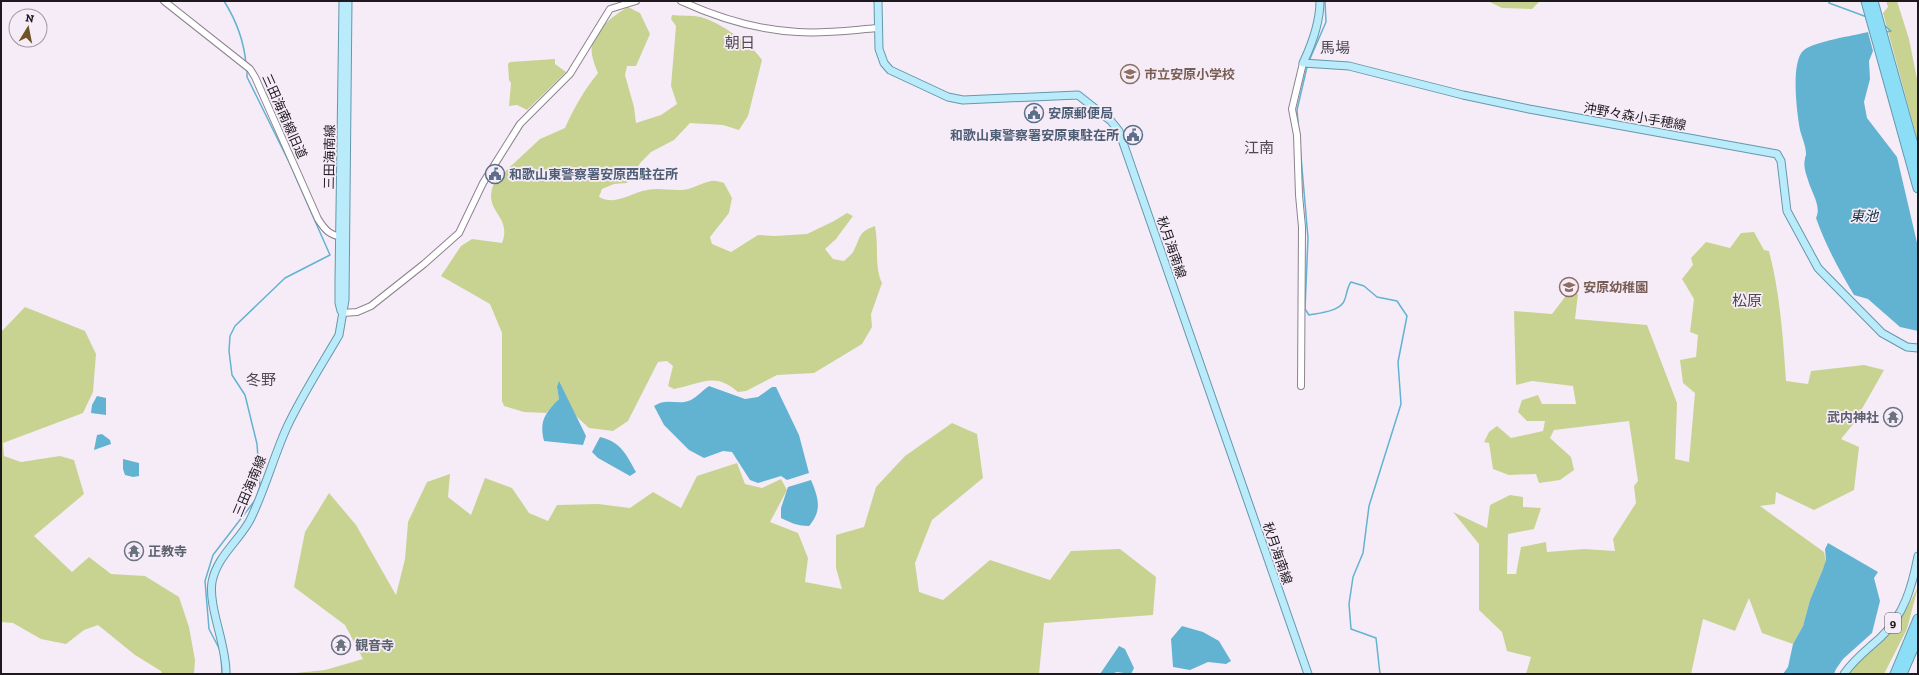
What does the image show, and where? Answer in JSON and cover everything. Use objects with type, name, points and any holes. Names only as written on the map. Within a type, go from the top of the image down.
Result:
[{"type":"highway","points":[[1866,1],[1874,18],[1918,162]]},
{"type":"highway","points":[[1873,1],[1874,18]]},
{"type":"highway","points":[[1886,56],[1918,188]]},
{"type":"highway","points":[[1895,674],[1918,619]]},
{"type":"highway","points":[[1902,674],[1918,637]]},
{"type":"main road","name":"三田海南線","points":[[342,1],[343,237]]},
{"type":"main road","name":"三田海南線","points":[[226,674],[223,648],[212,595],[214,576],[223,556],[252,515],[288,424],[302,396],[339,336],[342,314],[339,303],[343,237],[348,1]]},
{"type":"main road","name":"秋月海南線","points":[[878,1],[879,56],[890,70],[948,97],[963,100],[1078,95],[1110,121],[1119,131],[1308,674]]},
{"type":"main road","points":[[1303,63],[1310,49],[1318,22],[1320,1]]},
{"type":"main road","name":"沖野々森小手穂線","points":[[1303,63],[1349,66],[1463,95],[1529,109],[1777,154],[1781,161],[1787,211],[1818,268],[1882,332],[1906,347],[1918,348]]},
{"type":"main road","name":"9","points":[[1844,674],[1859,656],[1889,628],[1898,615],[1906,600],[1912,583],[1918,556]]},
{"type":"street","name":"三田海南線旧道","points":[[164,1],[250,69],[265,96],[318,219],[327,231],[343,237]]},
{"type":"street","points":[[342,314],[357,312],[371,306],[424,264],[458,233],[483,183],[520,124],[570,74],[610,10],[636,1]]},
{"type":"street","points":[[680,1],[709,14],[724,18],[797,32],[878,28]]},
{"type":"street","points":[[1301,386],[1302,228],[1299,195],[1297,135],[1292,108],[1303,63]]},
{"type":"green space","points":[[1488,1],[1540,1],[1532,9],[1502,8]]},
{"type":"green space","points":[[1886,1],[1897,1],[1909,39],[1918,84],[1918,142],[1883,13],[1888,7]]},
{"type":"green space","points":[[628,7],[640,13],[650,34],[636,66],[627,66],[625,75],[634,107],[636,123],[661,115],[677,104],[671,86],[676,26],[671,19],[672,15],[701,17],[717,24],[734,34],[751,47],[762,60],[748,116],[739,130],[723,125],[690,123],[674,140],[651,152],[641,162],[627,183],[614,184],[602,189],[599,197],[617,200],[647,190],[682,190],[713,181],[724,183],[732,198],[729,213],[710,237],[712,244],[731,252],[758,235],[775,236],[807,234],[847,213],[853,216],[836,239],[825,249],[833,259],[844,261],[853,252],[862,233],[875,226],[877,263],[882,283],[871,314],[872,327],[862,344],[814,373],[777,375],[746,391],[738,392],[722,382],[714,381],[700,382],[674,389],[668,386],[673,366],[667,361],[658,362],[628,421],[613,431],[589,428],[577,417],[557,387],[559,399],[546,413],[524,412],[504,406],[502,401],[502,333],[490,304],[441,276],[461,246],[472,239],[502,243],[504,233],[503,225],[491,200],[491,191],[495,181],[540,139],[565,128],[580,99],[598,73],[592,52],[594,39],[606,23]]},
{"type":"green space","points":[[555,59],[555,64],[566,72],[527,110],[517,105],[509,106],[511,83],[509,80],[508,64],[510,62]]},
{"type":"green space","points":[[1754,232],[1764,250],[1769,251],[1773,267],[1784,348],[1786,381],[1808,384],[1811,371],[1864,365],[1884,370],[1854,423],[1841,439],[1859,447],[1854,490],[1814,510],[1776,492],[1775,504],[1760,506],[1824,552],[1826,562],[1810,600],[1803,626],[1793,644],[1762,633],[1749,598],[1735,631],[1703,619],[1691,674],[1526,674],[1531,657],[1507,651],[1502,632],[1479,610],[1479,544],[1453,512],[1487,528],[1490,505],[1510,495],[1523,497],[1523,507],[1541,508],[1534,529],[1508,534],[1507,574],[1516,574],[1521,547],[1546,542],[1547,552],[1584,549],[1615,551],[1613,539],[1636,503],[1634,486],[1638,481],[1629,421],[1554,430],[1550,438],[1571,457],[1574,470],[1560,480],[1539,483],[1536,474],[1509,475],[1493,469],[1489,443],[1484,442],[1489,432],[1497,426],[1511,438],[1543,431],[1545,421],[1527,421],[1518,412],[1522,400],[1538,395],[1542,404],[1576,404],[1573,386],[1532,381],[1516,385],[1514,311],[1552,314],[1568,293],[1578,294],[1575,319],[1647,325],[1677,403],[1675,459],[1689,462],[1695,393],[1683,383],[1680,360],[1696,357],[1698,335],[1690,332],[1694,299],[1682,279],[1693,265],[1691,258],[1706,242],[1730,248],[1741,233]]},
{"type":"green space","points":[[25,307],[85,331],[96,354],[93,392],[83,413],[3,443],[4,456],[21,462],[60,456],[74,460],[84,494],[34,536],[72,572],[89,557],[111,574],[145,576],[179,597],[189,627],[195,660],[194,674],[162,674],[161,671],[135,655],[98,625],[84,630],[66,644],[41,639],[13,623],[1,622],[1,332]]},
{"type":"green space","points":[[952,423],[977,434],[983,478],[932,520],[915,563],[919,592],[943,600],[990,560],[1050,580],[1071,551],[1120,549],[1156,577],[1153,615],[1044,623],[1039,674],[286,674],[325,670],[363,659],[345,625],[294,587],[305,532],[329,493],[356,525],[396,595],[405,559],[408,522],[427,482],[450,474],[448,497],[471,515],[485,478],[512,488],[529,513],[548,521],[557,505],[598,504],[630,508],[653,492],[681,508],[697,476],[737,463],[745,484],[762,488],[781,479],[787,490],[770,522],[798,533],[808,558],[805,582],[842,589],[836,568],[836,535],[864,527],[876,487],[905,456]]},
{"type":"green space","points":[[1918,587],[1907,629],[1884,674],[1848,674],[1857,663],[1893,629]]},
{"type":"water","name":"東池","points":[[1868,32],[1873,51],[1869,61],[1870,79],[1864,102],[1867,118],[1897,157],[1918,247],[1918,331],[1900,327],[1868,299],[1854,295],[1833,258],[1816,218],[1818,213],[1817,204],[1809,185],[1805,170],[1804,164],[1806,151],[1800,130],[1796,101],[1796,76],[1800,56],[1804,50],[1817,44]]},
{"type":"water","points":[[559,381],[586,436],[583,445],[544,441],[542,428],[544,418],[559,399],[557,387]]},
{"type":"water","points":[[709,386],[745,399],[758,397],[772,387],[776,387],[799,435],[809,473],[787,480],[781,476],[758,483],[750,480],[732,452],[723,451],[704,458],[689,450],[664,425],[654,406],[663,402],[686,402],[696,397]]},
{"type":"water","points":[[97,396],[106,398],[106,415],[91,413],[92,405]]},
{"type":"water","points":[[102,434],[110,440],[111,444],[94,450],[97,435]]},
{"type":"water","points":[[600,437],[613,442],[618,446],[626,454],[636,472],[630,476],[598,458],[592,452]]},
{"type":"water","points":[[123,459],[139,463],[139,476],[133,477],[125,475],[123,469]]},
{"type":"water","points":[[811,480],[816,492],[818,509],[809,526],[795,524],[781,518],[781,508],[788,487]]},
{"type":"water","points":[[1828,543],[1878,572],[1874,578],[1880,601],[1872,633],[1843,659],[1834,674],[1783,674],[1788,667],[1793,644],[1803,626],[1810,600],[1823,569],[1826,560],[1825,549]]},
{"type":"water","points":[[1182,626],[1203,632],[1219,641],[1231,661],[1226,664],[1208,662],[1190,670],[1173,667],[1171,639]]},
{"type":"water","points":[[1119,646],[1125,649],[1134,668],[1131,674],[1117,672],[1111,674],[1100,674]]},
{"type":"waterway","points":[[224,1],[239,31],[246,64]]},
{"type":"waterway","points":[[1309,61],[1326,22],[1325,1]]},
{"type":"waterway","points":[[1829,1],[1829,3],[1867,17]]},
{"type":"waterway","points":[[1884,25],[1891,31],[1886,32]]},
{"type":"waterway","points":[[1307,67],[1297,110],[1308,238],[1305,309],[1309,315],[1327,312],[1340,306],[1343,303],[1351,282],[1364,286],[1377,297],[1397,301],[1407,316],[1398,362],[1401,404],[1369,506],[1363,553],[1353,577],[1349,604],[1351,629],[1376,638],[1380,674]]},
{"type":"waterway","points":[[222,674],[221,652],[209,629],[205,581],[213,555],[256,499],[260,486],[257,444],[245,395],[232,375],[229,351],[230,336],[235,326],[285,278],[330,255],[289,162],[247,77],[247,70]]},
{"type":"place","name":"市立安原小学校","points":[[1130,74]]},
{"type":"place","name":"安原郵便局","points":[[1034,113]]},
{"type":"place","name":"和歌山東警察署安原東駐在所","points":[[1133,135]]},
{"type":"place","name":"和歌山東警察署安原西駐在所","points":[[495,174]]},
{"type":"place","name":"安原幼稚園","points":[[1569,287]]},
{"type":"place","name":"武内神社","points":[[1893,417]]},
{"type":"place","name":"正教寺","points":[[134,551]]},
{"type":"place","name":"観音寺","points":[[341,645]]},
{"type":"district","name":"朝日","points":[[740,43]]},
{"type":"district","name":"馬場","points":[[1335,48]]},
{"type":"district","name":"江南","points":[[1259,148]]},
{"type":"district","name":"松原","points":[[1747,301]]},
{"type":"district","name":"冬野","points":[[261,380]]}]
